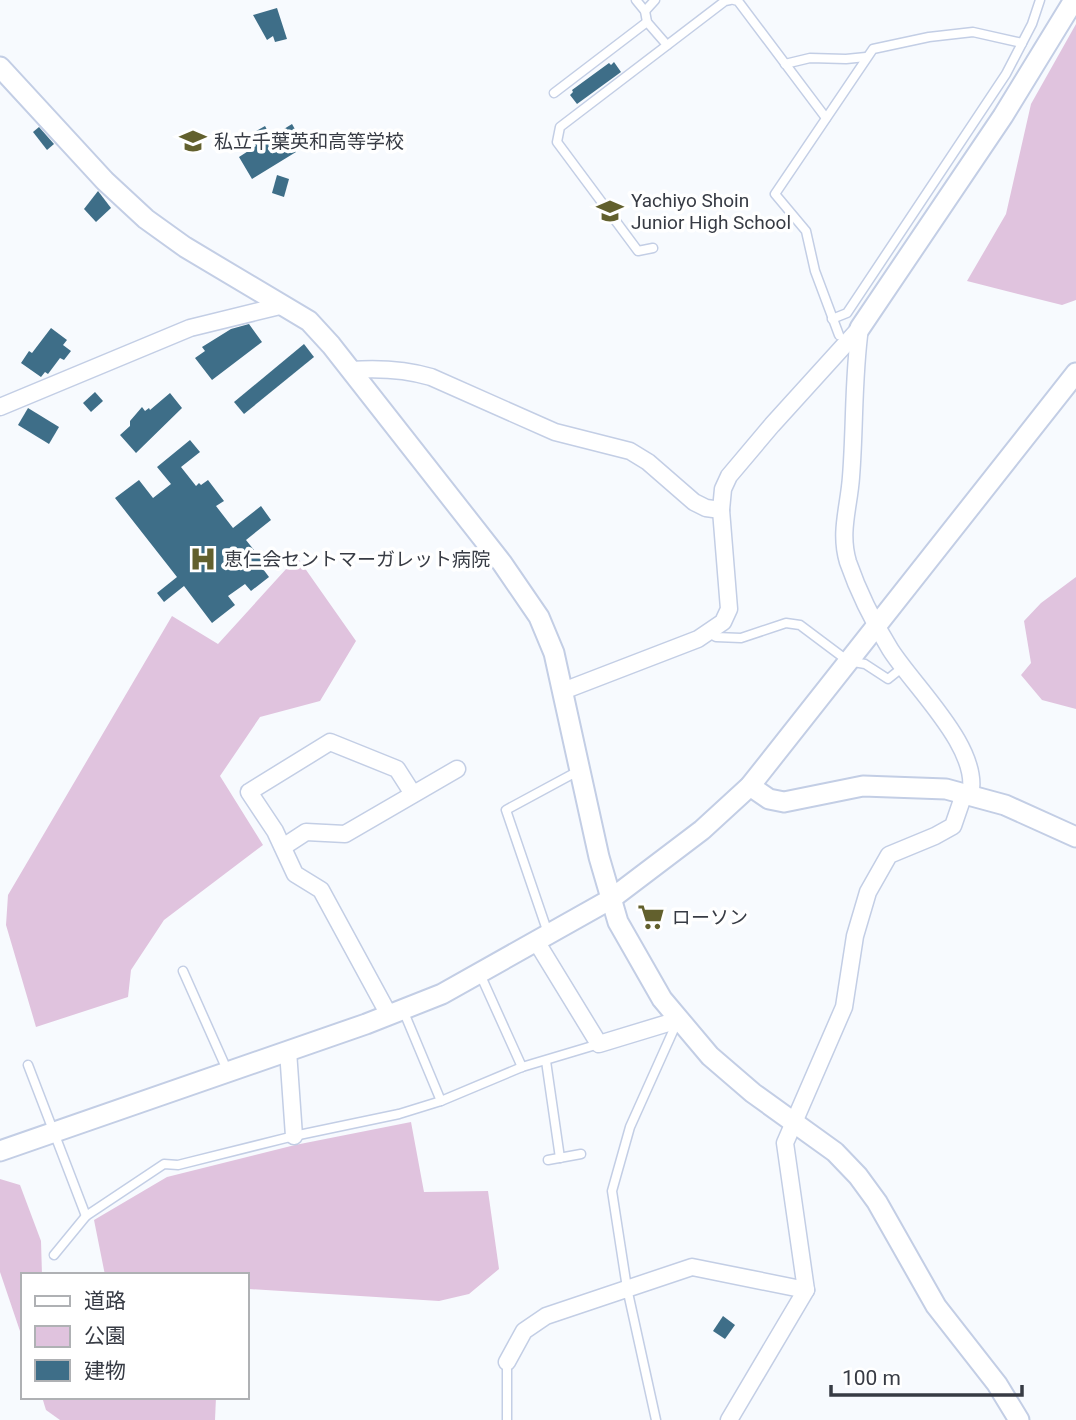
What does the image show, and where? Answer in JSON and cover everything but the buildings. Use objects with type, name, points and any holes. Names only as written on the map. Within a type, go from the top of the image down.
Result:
[{"type":"street","points":[[563,691],[709,633],[723,622],[730,609],[721,499],[729,476],[860,328],[1003,116],[1074,0]]},
{"type":"street","points":[[0,67],[105,181],[146,219],[184,247],[309,321],[351,370],[524,592],[549,641],[563,691],[599,857],[618,922],[639,962],[662,999],[710,1056],[753,1093],[835,1152],[864,1185],[877,1202],[936,1306],[997,1384],[1019,1420]]},
{"type":"street","points":[[0,407],[190,328],[284,305]]},
{"type":"street","points":[[729,1420],[806,1290],[785,1143],[844,1007],[855,936],[868,892],[889,855],[935,836],[953,825],[972,788],[968,764],[949,726],[903,667],[876,625],[849,562],[843,539],[851,480],[856,358],[860,328]]},
{"type":"street","points":[[351,370],[374,368],[411,371],[431,377],[555,432],[630,452],[648,463],[694,502],[706,508],[721,510]]},
{"type":"street","points":[[0,1151],[396,1013],[442,994],[480,974],[611,899],[702,830],[750,786],[1076,373]]},
{"type":"street","points":[[396,1013],[321,890],[295,874],[275,831],[249,792],[330,742],[397,769],[413,794]]},
{"type":"street","points":[[283,847],[306,832],[345,834],[457,769]]},
{"type":"street","points":[[750,786],[768,799],[784,802],[863,786],[946,789],[1016,809],[1076,837]]},
{"type":"street","points":[[542,938],[599,1044],[678,1020]]},
{"type":"street","points":[[288,1051],[294,1136]]},
{"type":"street","points":[[507,1362],[524,1331],[546,1316],[692,1267],[806,1290]]},
{"type":"lane","points":[[636,0],[645,11],[647,22],[667,45]]},
{"type":"lane","points":[[645,11],[655,0]]},
{"type":"lane","points":[[832,319],[847,313],[1006,74],[1032,24],[1040,0]]},
{"type":"lane","points":[[653,248],[638,251],[556,142],[560,127],[725,1],[738,1],[826,118]]},
{"type":"lane","points":[[554,93],[647,22]]},
{"type":"lane","points":[[839,335],[815,271],[806,231],[775,194],[873,49],[954,33],[973,32],[1022,43]]},
{"type":"lane","points":[[785,64],[810,58],[866,57]]},
{"type":"lane","points":[[709,633],[716,637],[741,638],[786,623],[800,625],[848,661],[864,664],[888,679],[903,667]]},
{"type":"lane","points":[[542,938],[506,810],[580,769]]},
{"type":"lane","points":[[183,971],[228,1072]]},
{"type":"lane","points":[[480,974],[522,1067]]},
{"type":"lane","points":[[396,1013],[441,1101]]},
{"type":"lane","points":[[656,1420],[627,1288],[612,1191],[629,1127],[678,1020]]},
{"type":"lane","points":[[54,1255],[86,1216],[164,1164],[178,1165],[294,1136],[399,1114],[441,1101],[522,1067],[599,1044]]},
{"type":"lane","points":[[545,1061],[560,1158]]},
{"type":"lane","points":[[28,1065],[86,1216]]},
{"type":"lane","points":[[548,1160],[581,1154]]},
{"type":"lane","points":[[507,1362],[507,1420]]},
{"type":"green space","points":[[1076,24],[1076,300],[1062,305],[967,281],[1006,214],[1031,104]]},
{"type":"green space","points":[[297,557],[356,641],[320,701],[260,717],[220,776],[263,845],[164,920],[131,970],[128,997],[36,1027],[6,925],[8,895],[172,616],[218,644]]},
{"type":"green space","points":[[1076,577],[1076,709],[1042,700],[1021,675],[1031,663],[1024,621],[1041,603]]},
{"type":"green space","points":[[411,1122],[424,1192],[488,1191],[499,1269],[469,1294],[439,1301],[248,1290],[248,1273],[105,1273],[94,1220],[167,1177],[295,1145]]},
{"type":"green space","points":[[0,1179],[20,1185],[41,1241],[42,1273],[21,1273],[21,1334],[0,1272]]},
{"type":"green space","points":[[43,1399],[216,1399],[215,1420],[60,1420],[46,1410]]},
{"type":"place","name":"私立千葉英和高等学校","points":[[193,141]]},
{"type":"place","name":"Yachiyo Shoin Junior High School","points":[[610,211]]},
{"type":"place","name":"恵仁会セントマーガレット病院","points":[[203,559]]},
{"type":"place","name":"ローソン","points":[[651,917]]}]
